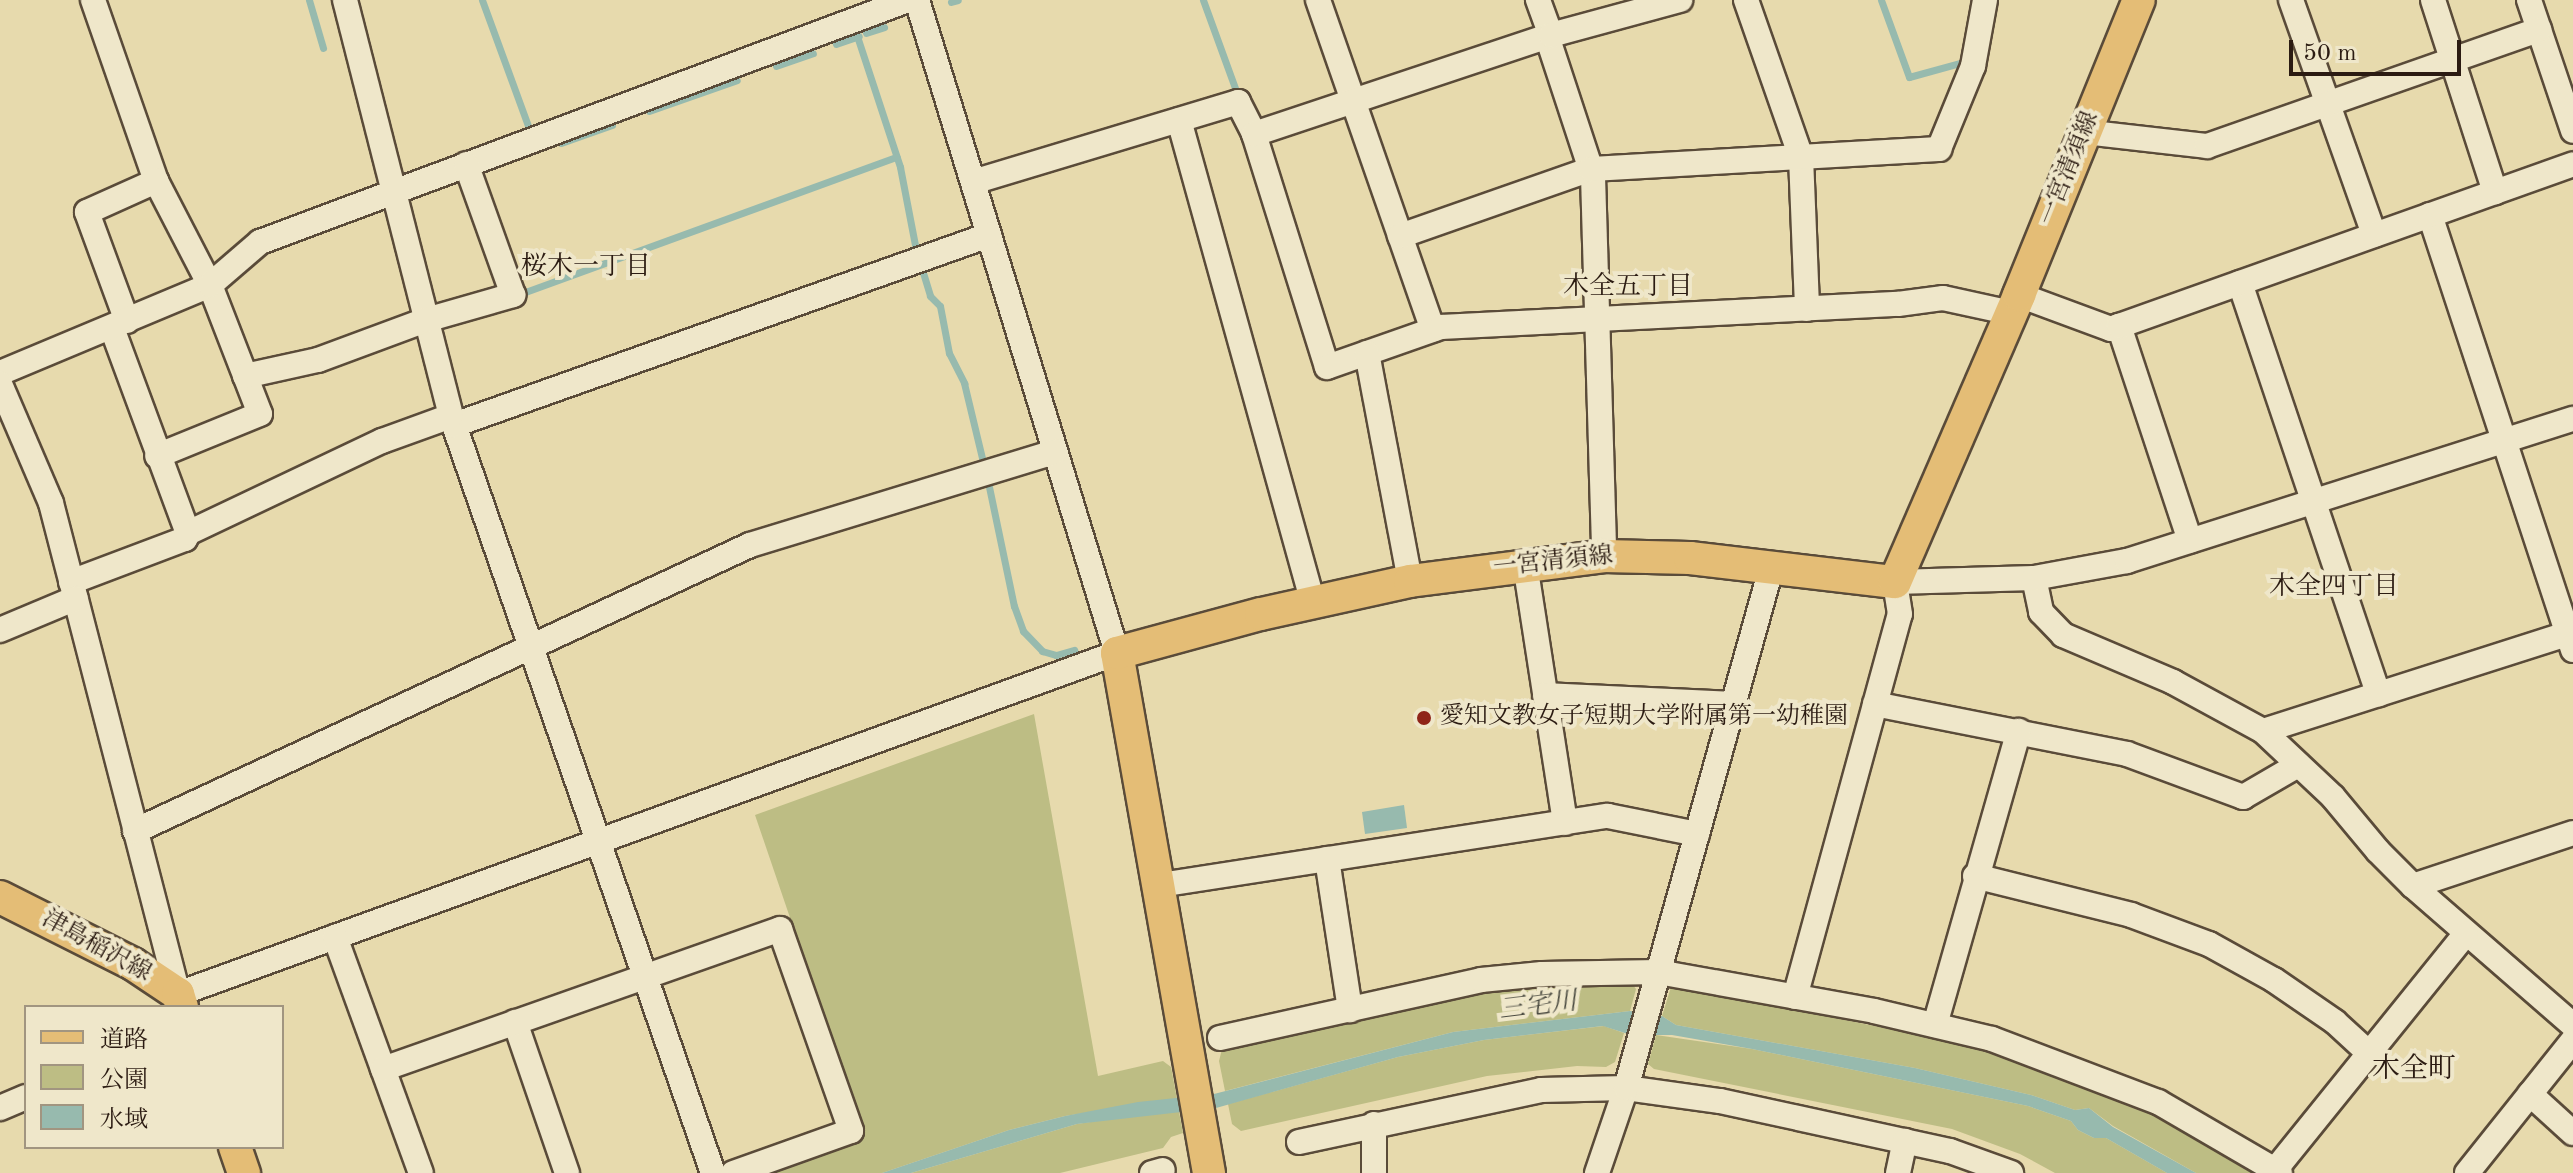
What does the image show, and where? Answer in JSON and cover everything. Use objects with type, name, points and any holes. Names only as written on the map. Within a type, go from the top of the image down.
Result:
[{"type":"main road","name":"一宮清須線","points":[[1117,653],[1410,581],[1604,556],[1690,558],[1895,582],[2015,304],[2139,0]]},
{"type":"main road","points":[[1117,653],[1209,1173]]},
{"type":"main road","name":"津島稲沢線","points":[[0,897],[133,964],[180,1001]]},
{"type":"main road","points":[[236,1149],[244,1173]]},
{"type":"street","points":[[93,0],[156,181],[210,285],[260,414],[157,456]]},
{"type":"street","points":[[345,0],[452,420],[713,1173]]},
{"type":"street","points":[[0,373],[210,285],[260,242],[908,0]]},
{"type":"street","points":[[0,384],[51,503],[180,1001],[335,937],[1117,653],[917,0]]},
{"type":"street","points":[[1318,0],[1433,330]]},
{"type":"street","points":[[1538,0],[1591,169],[1599,319],[1604,556]]},
{"type":"street","points":[[1254,134],[1549,36],[1680,0]]},
{"type":"street","points":[[1746,0],[1801,157],[1807,309]]},
{"type":"street","points":[[1400,236],[1591,169],[1939,149],[1973,66],[1985,0]]},
{"type":"street","points":[[2291,0],[2374,235]]},
{"type":"street","points":[[2433,0],[2495,192]]},
{"type":"street","points":[[2529,0],[2573,131]]},
{"type":"street","points":[[2084,132],[2207,146],[2539,30]]},
{"type":"street","points":[[973,182],[1238,102],[1254,134],[1327,367],[1433,330],[1807,309],[1943,298],[2015,304],[2111,329],[2573,164]]},
{"type":"street","points":[[1179,120],[1313,603]]},
{"type":"street","points":[[245,376],[318,360],[426,320],[513,295],[466,164]]},
{"type":"street","points":[[156,181],[87,212],[157,456],[188,533]]},
{"type":"street","points":[[2263,731],[2571,638],[2430,215]]},
{"type":"street","points":[[0,630],[74,590],[185,539],[188,533],[382,441],[452,420],[989,235]]},
{"type":"street","points":[[2240,283],[2378,694]]},
{"type":"street","points":[[2119,326],[2190,541]]},
{"type":"street","points":[[1367,353],[1410,581]]},
{"type":"street","points":[[1795,997],[1900,614],[1895,582],[2034,578],[2127,561],[2573,419]]},
{"type":"street","points":[[135,831],[750,545],[1055,452]]},
{"type":"street","points":[[1525,564],[1565,823]]},
{"type":"street","points":[[1597,1173],[1626,1088],[1771,569]]},
{"type":"street","points":[[2034,578],[2041,612],[2063,635],[2173,682],[2263,731],[2333,797],[2378,851],[2413,886],[2573,1025]]},
{"type":"street","points":[[1545,695],[1733,704]]},
{"type":"street","points":[[1875,704],[2127,754],[2243,797],[2298,765]]},
{"type":"street","points":[[1935,1025],[1975,876],[2019,731]]},
{"type":"street","points":[[1160,885],[1608,816],[1697,834]]},
{"type":"street","points":[[2413,886],[2573,833]]},
{"type":"street","points":[[1327,859],[1350,1010]]},
{"type":"street","points":[[1975,876],[2131,915],[2209,944],[2274,980],[2335,1022],[2369,1053]]},
{"type":"street","points":[[383,1069],[780,929],[851,1131],[733,1173]]},
{"type":"street","points":[[1220,1038],[1481,980],[1542,974],[1655,981],[1795,997],[1992,1039],[2158,1102],[2277,1171],[2466,933]]},
{"type":"street","points":[[335,937],[421,1173]]},
{"type":"street","points":[[515,1022],[567,1173]]},
{"type":"street","points":[[2467,1173],[2573,1040]]},
{"type":"street","points":[[1299,1142],[1541,1090],[1626,1088],[1720,1101],[1905,1141],[1950,1151],[2011,1173]]},
{"type":"street","points":[[2530,1094],[2573,1133]]},
{"type":"street","points":[[0,1108],[24,1098]]},
{"type":"street","points":[[1374,1124],[1374,1173]]},
{"type":"street","points":[[1898,1173],[1905,1141]]},
{"type":"green space","points":[[1034,714],[1098,1076],[1163,1061],[1171,1067],[1177,1099],[1065,1116],[1009,1130],[882,1173],[760,1173],[864,1135],[755,815]]},
{"type":"green space","points":[[1630,981],[1636,989],[1630,1011],[1453,1032],[1225,1091],[1219,1061],[1222,1049],[1515,984]]},
{"type":"green space","points":[[1671,987],[2002,1052],[2109,1090],[2186,1127],[2263,1173],[2196,1173],[2113,1126],[2089,1108],[2075,1110],[2031,1095],[1915,1068],[1676,1025],[1662,1016]]},
{"type":"green space","points":[[1604,1026],[1624,1033],[1615,1062],[1606,1067],[1577,1066],[1487,1076],[1241,1131],[1232,1124],[1228,1104],[1398,1057],[1484,1040]]},
{"type":"green space","points":[[1656,1035],[1752,1049],[2028,1106],[2071,1121],[2078,1130],[2094,1138],[2106,1138],[2167,1173],[2055,1173],[2020,1154],[1952,1129],[1654,1069],[1648,1064]]},
{"type":"green space","points":[[1156,1112],[1179,1112],[1183,1133],[1171,1137],[1163,1148],[1060,1173],[911,1173],[1077,1124]]},
{"type":"water","points":[[1404,805],[1407,828],[1365,834],[1362,812]]},
{"type":"water","points":[[1630,1011],[1662,1016],[1676,1025],[1915,1068],[2031,1095],[2075,1110],[2089,1108],[2113,1127],[2196,1173],[2167,1173],[2106,1138],[2094,1138],[2078,1130],[2071,1121],[2028,1106],[1752,1049],[1672,1035],[1631,1035],[1603,1026],[1484,1040],[1398,1057],[1216,1108],[1077,1124],[911,1173],[882,1173],[1009,1130],[1065,1116],[1138,1102],[1214,1094],[1453,1032]]},
{"type":"waterway","points":[[309,0],[323,48]]},
{"type":"waterway","points":[[482,0],[528,126]]},
{"type":"waterway","points":[[951,2],[958,0]]},
{"type":"waterway","points":[[1203,0],[1238,96]]},
{"type":"waterway","points":[[1881,0],[1909,77],[1964,62]]},
{"type":"waterway","points":[[866,33],[884,27]]},
{"type":"waterway","points":[[857,36],[900,167],[916,250]]},
{"type":"waterway","points":[[836,44],[859,36]]},
{"type":"waterway","points":[[776,66],[813,53]]},
{"type":"waterway","points":[[649,111],[737,80]]},
{"type":"waterway","points":[[561,143],[612,125]]},
{"type":"waterway","points":[[517,295],[897,157]]},
{"type":"waterway","points":[[921,266],[930,296],[940,306],[949,353],[964,383],[983,462]]},
{"type":"waterway","points":[[988,482],[1014,606],[1023,631],[1042,651],[1056,655],[1074,650]]},
{"type":"place","name":"愛知文教女子短期大学附属第一幼稚園","points":[[1424,718]]},
{"type":"district","name":"桜木一丁目","points":[[586,268]]},
{"type":"district","name":"木全五丁目","points":[[1628,288]]},
{"type":"district","name":"木全四丁目","points":[[2334,588]]},
{"type":"district","name":"木全町","points":[[2414,1070]]},
{"type":"water label","name":"三宅川","points":[[1538,1007]]}]
